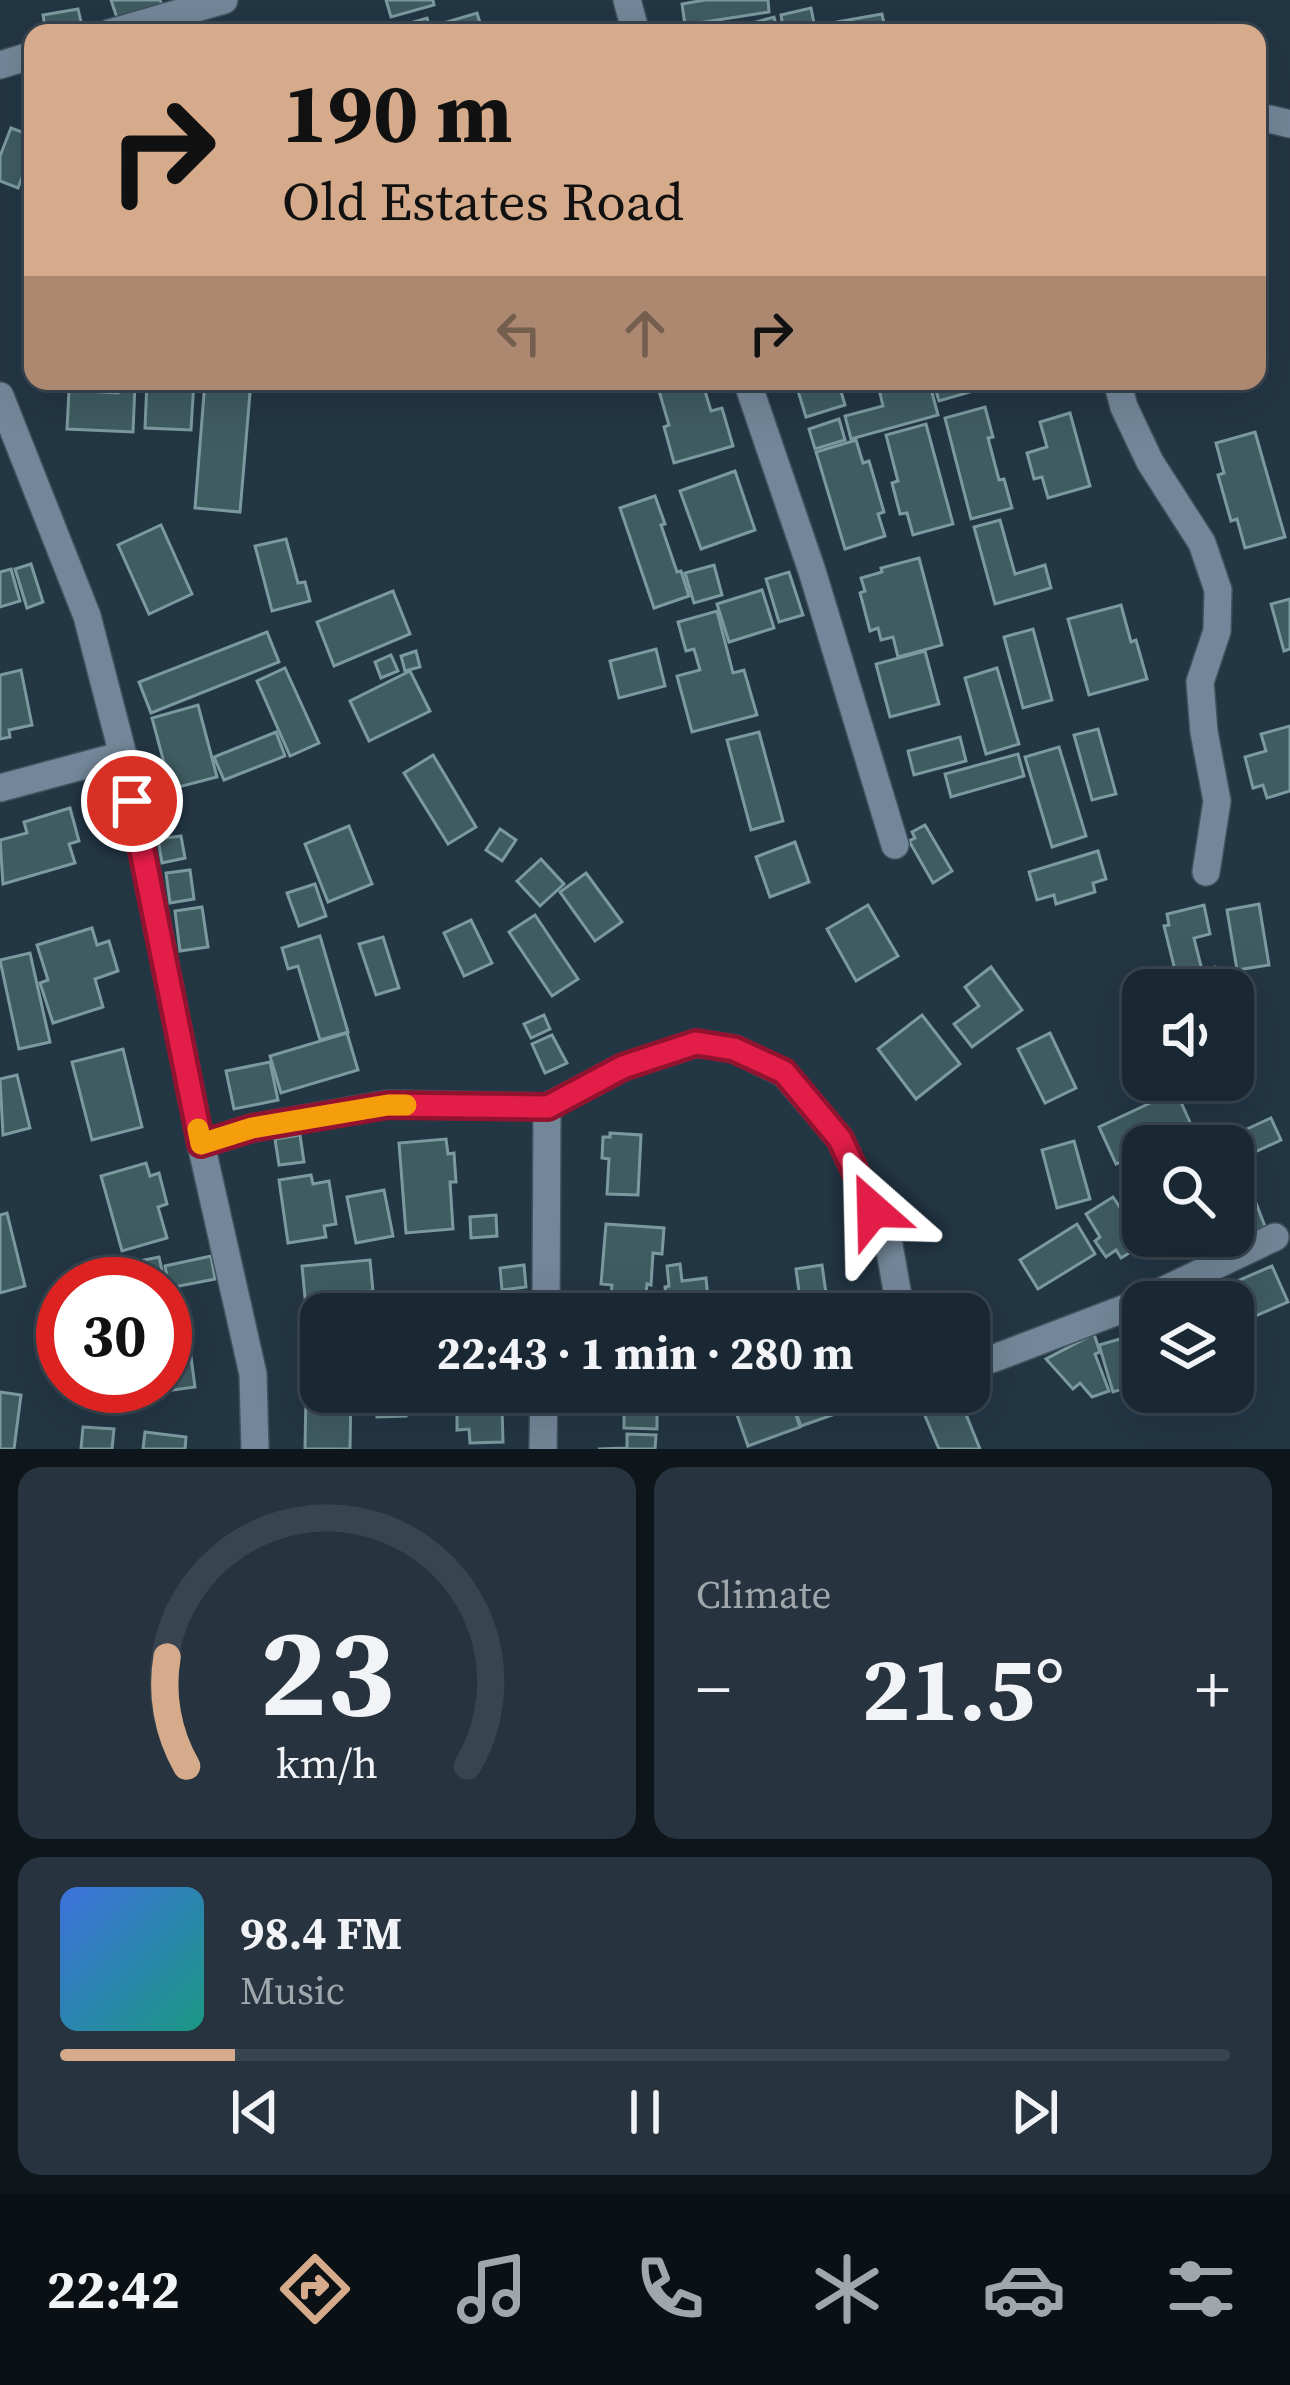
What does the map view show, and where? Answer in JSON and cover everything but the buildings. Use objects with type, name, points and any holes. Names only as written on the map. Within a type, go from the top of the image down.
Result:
[{"type":"street","points":[[141,24],[224,0]]},
{"type":"street","points":[[750,390],[812,571],[895,844]]},
{"type":"street","points":[[1119,390],[1150,462],[1202,543],[1218,590],[1217,631],[1200,682],[1217,801],[1206,872]]},
{"type":"street","points":[[0,396],[9,444],[87,616],[123,755],[201,1144],[253,1374],[254,1449]]},
{"type":"street","points":[[0,788],[123,755]]},
{"type":"street","points":[[201,1144],[252,1128],[388,1105],[548,1107],[623,1067],[696,1043],[734,1049],[784,1072],[840,1139],[889,1245],[897,1293]]},
{"type":"street","points":[[546,1293],[548,1107]]},
{"type":"street","points":[[990,1358],[1131,1306],[1275,1237]]},
{"type":"street","points":[[543,1449],[544,1413]]},
{"type":"slow traffic","points":[[198,1129],[201,1144],[252,1128],[406,1105]]},
{"type":"route","points":[[132,801],[201,1144],[252,1128],[388,1105],[548,1107],[623,1067],[696,1043],[734,1049],[784,1072],[840,1139],[873,1210]]}]
